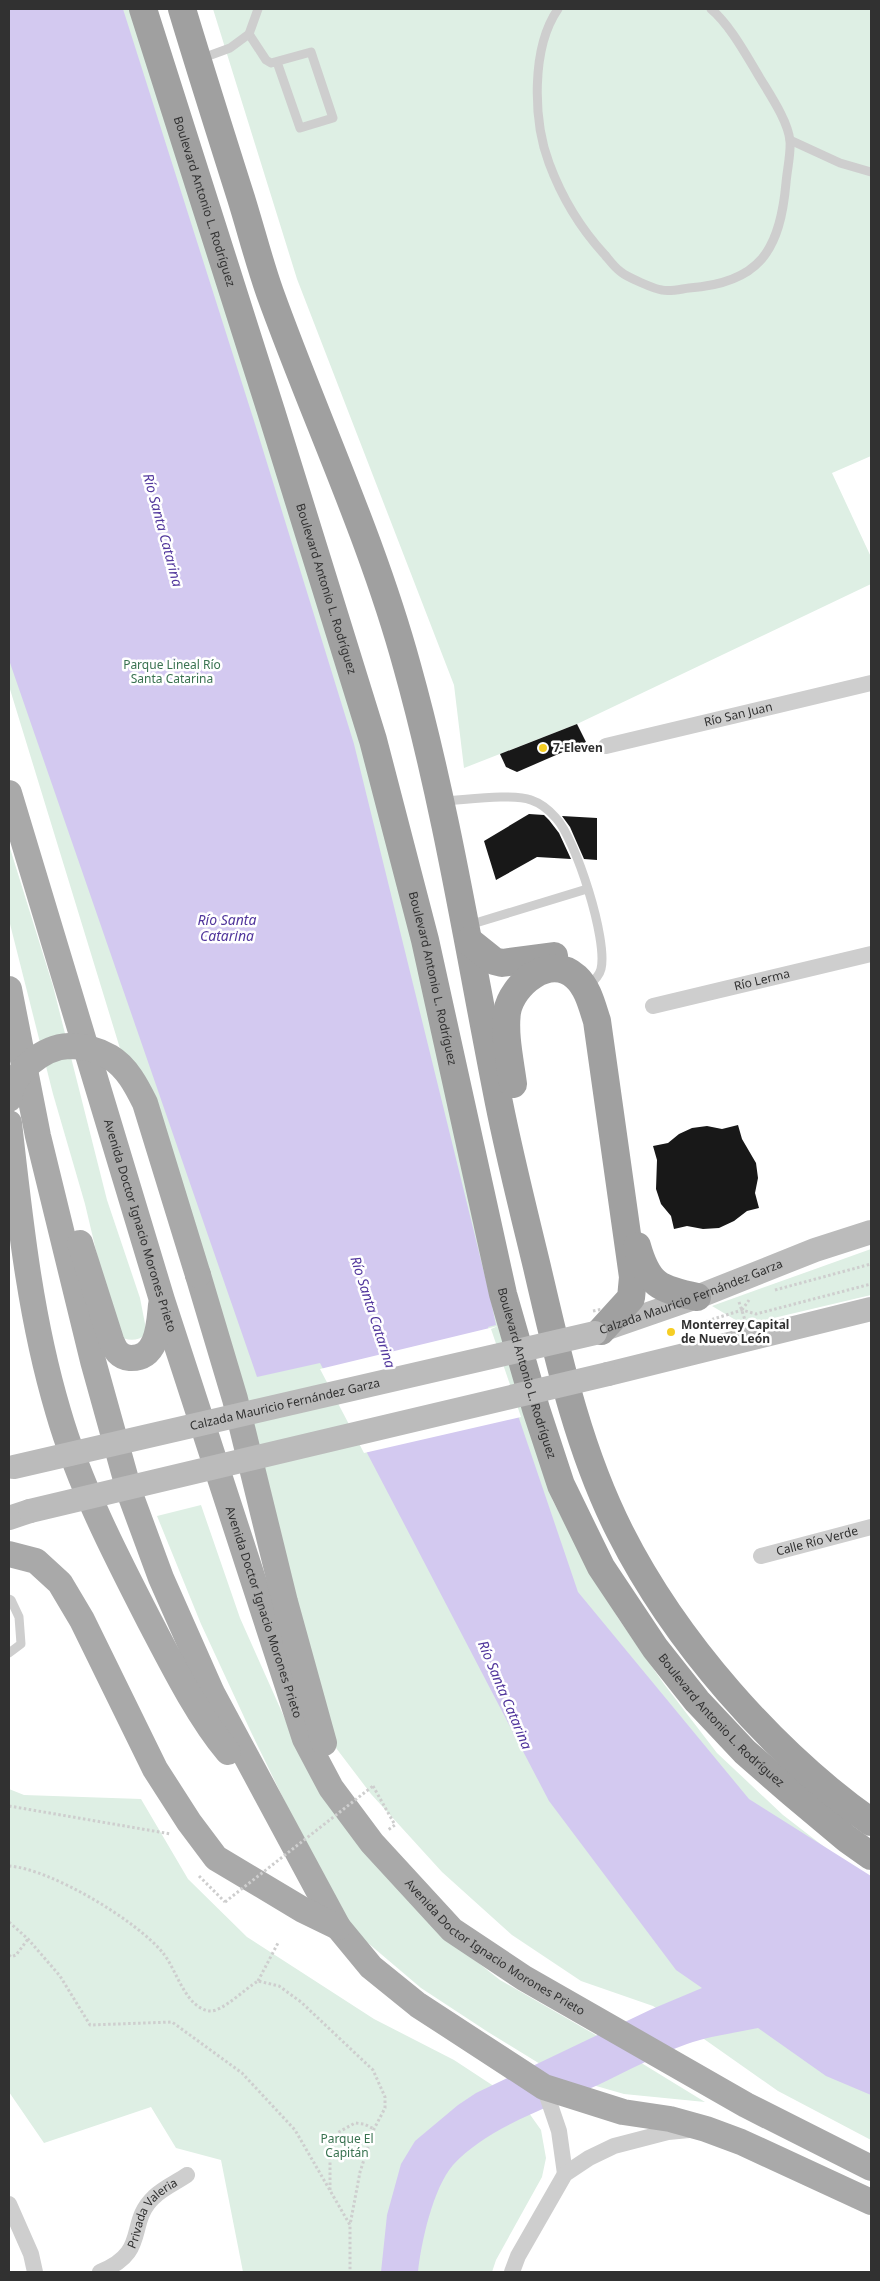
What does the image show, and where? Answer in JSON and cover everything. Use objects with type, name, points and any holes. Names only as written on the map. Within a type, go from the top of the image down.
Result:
[{"type":"highway","name":"Boulevard Antonio L. Rodríguez","points":[[143,9],[222,252],[373,740],[425,940],[503,1294],[536,1409],[561,1484],[602,1567],[655,1648],[697,1701],[745,1752],[847,1839],[871,1856]]},
{"type":"highway","name":"Boulevard Antonio L. Rodríguez","points":[[182,9],[270,291],[389,602],[409,673],[468,933],[518,1190],[552,1332],[577,1424],[596,1479],[620,1534],[654,1592],[728,1690],[798,1764],[832,1794],[871,1822]]},
{"type":"highway","points":[[468,933],[494,961],[510,963],[540,956],[561,957],[580,964],[609,1015],[632,1219],[643,1267],[656,1283],[664,1288],[697,1297]]},
{"type":"highway","points":[[518,1190],[518,1120],[506,1031],[507,1010],[516,990],[533,975],[542,970],[557,968],[567,971],[590,984]]},
{"type":"highway","points":[[590,984],[597,1021],[633,1277],[630,1298],[598,1332]]},
{"type":"main road","name":"Avenida Doctor Ignacio Morones Prieto","points":[[9,793],[162,1300],[304,1738],[331,1788],[372,1843],[452,1930],[524,1978],[746,2105],[871,2168]]},
{"type":"main road","points":[[9,989],[38,1136],[92,1361],[130,1494],[161,1578],[208,1684],[338,1928],[371,1968],[418,2005],[544,2087],[623,2112],[670,2119],[706,2129],[741,2142],[871,2202]]},
{"type":"main road","points":[[9,1099],[20,1074],[32,1060],[47,1052],[67,1046],[87,1048],[111,1058],[136,1085],[145,1103],[238,1409],[285,1602],[324,1744],[331,1788]]},
{"type":"main road","points":[[9,1131],[35,1314],[58,1411],[80,1475],[119,1562],[156,1633],[218,1740],[234,1759],[260,1782]]},
{"type":"main road","points":[[38,1136],[68,1204],[111,1340],[115,1349],[121,1355],[133,1358],[145,1354],[152,1347],[157,1332],[162,1300]]},
{"type":"main road","name":"Calzada Mauricio Fernández Garza","points":[[12,1467],[598,1332],[697,1297],[791,1258],[871,1232]]},
{"type":"main road","points":[[19,1514],[608,1374],[871,1309]]},
{"type":"main road","points":[[9,1554],[36,1561],[60,1583],[82,1620],[155,1769],[189,1822],[216,1858],[303,1910],[338,1928]]},
{"type":"street","name":"Río San Juan","points":[[606,746],[871,683]]},
{"type":"street","name":"Río Lerma","points":[[653,1006],[871,954]]},
{"type":"street","name":"Calle Río Verde","points":[[761,1556],[871,1528]]},
{"type":"street","points":[[544,2087],[559,2131],[565,2174]]},
{"type":"street","points":[[512,2272],[518,2256],[565,2174],[589,2158],[628,2142],[668,2132],[706,2129]]},
{"type":"street","name":"Privada Valeria","points":[[100,2272],[122,2260],[130,2252],[142,2217],[154,2197],[187,2176]]},
{"type":"street","points":[[9,2204],[31,2254],[35,2272]]},
{"type":"lane","points":[[198,59],[230,48],[249,34],[258,9]]},
{"type":"lane","points":[[558,9],[553,16],[542,47],[536,93],[542,144],[560,193],[588,237],[621,272],[662,290],[710,286],[738,277],[755,266],[768,252],[779,228],[790,140],[779,111],[746,55],[711,9]]},
{"type":"lane","points":[[249,34],[266,60],[277,62],[312,52],[333,118],[300,128],[277,62]]},
{"type":"lane","points":[[790,140],[840,163],[871,172]]},
{"type":"lane","points":[[439,801],[519,797],[532,800],[557,818],[570,842],[595,911],[602,941],[600,971],[590,984]]},
{"type":"lane","points":[[468,933],[587,889]]},
{"type":"lane","points":[[9,1599],[19,1617],[20,1644],[9,1653]]},
{"type":"path","points":[[769,1292],[871,1264]]},
{"type":"path","points":[[688,1327],[742,1310],[756,1314],[871,1284]]},
{"type":"path","points":[[742,1310],[750,1297]]},
{"type":"path","points":[[738,1299],[746,1322]]},
{"type":"path","points":[[199,1876],[225,1902],[374,1786],[394,1825]]},
{"type":"path","points":[[9,1806],[180,1836]]},
{"type":"path","points":[[9,1866],[47,1875],[107,1908],[133,1926],[163,1953],[190,1999],[200,2008],[211,2011],[219,2009],[247,1987],[258,1981],[278,1943]]},
{"type":"path","points":[[9,1922],[28,1939],[60,1976],[90,2025],[172,2022],[242,2073],[295,2130],[350,2225]]},
{"type":"path","points":[[9,1955],[11,1957],[16,1955],[28,1939]]},
{"type":"path","points":[[258,1981],[279,1986],[301,2002],[373,2070],[385,2097],[385,2108],[374,2129],[360,2172],[350,2225],[350,2272]]},
{"type":"path","points":[[330,2190],[330,2149],[337,2133],[355,2123],[364,2124],[374,2129]]},
{"type":"green space","name":"Río Santa Catarina","points":[[9,9],[133,9],[383,816],[526,1418],[553,1501],[618,1618],[664,1684],[717,1753],[783,1815],[871,1883],[871,2140],[778,2091],[653,2006],[581,1981],[512,1935],[442,1872],[371,1794],[333,1744],[9,686]]},
{"type":"green space","points":[[213,9],[871,9],[871,456],[832,473],[871,557],[871,584],[577,724],[464,768],[454,685],[297,279]]},
{"type":"green space","points":[[9,845],[53,986],[107,1200],[140,1298],[147,1334],[136,1339],[128,1339],[116,1335],[85,1204],[53,1094],[9,920]]},
{"type":"green space","points":[[871,1249],[871,1295],[744,1325],[712,1306]]},
{"type":"green space","points":[[201,1505],[240,1618],[289,1728],[443,1935],[500,1980],[594,2034],[705,2102],[624,2094],[558,2075],[421,1988],[355,1932],[320,1874],[251,1732],[201,1624],[157,1516]]},
{"type":"green space","name":"Parque El Capitán","points":[[9,1789],[24,1795],[141,1799],[188,1879],[247,1937],[374,2019],[454,2060],[524,2106],[541,2130],[546,2158],[542,2177],[496,2260],[492,2272],[243,2272],[221,2160],[176,2148],[151,2107],[44,2143],[9,2092]]},
{"type":"water","name":"Río Santa Catarina","points":[[9,9],[123,9],[354,744],[491,1301],[496,1325],[488,1327],[578,1592],[749,1799],[871,1876],[871,2095],[826,2076],[758,2028],[704,2039],[676,2048],[521,2119],[484,2139],[467,2152],[453,2165],[446,2175],[434,2201],[425,2231],[418,2272],[381,2272],[387,2215],[401,2164],[415,2141],[458,2105],[476,2093],[652,2009],[702,1988],[676,1970],[549,1801],[320,1363],[257,1377],[9,660]]},
{"type":"pier","points":[[498,1326],[491,1329],[521,1417],[364,1453],[320,1369]]},
{"type":"building","name":"7-Eleven","points":[[577,724],[586,742],[517,772],[506,767],[500,754]]},
{"type":"building","points":[[529,814],[544,815],[549,820],[559,833],[571,859],[537,857],[496,880],[484,841]]},
{"type":"building","points":[[562,816],[597,818],[597,860],[584,859],[570,827]]},
{"type":"building","points":[[738,1125],[742,1139],[756,1163],[758,1178],[755,1193],[759,1208],[747,1211],[734,1221],[719,1228],[703,1229],[687,1226],[674,1229],[671,1216],[661,1204],[656,1189],[657,1160],[653,1146],[668,1143],[679,1134],[692,1128],[707,1126],[722,1129]]},
{"type":"place","name":"7-Eleven","points":[[543,748]]},
{"type":"place","name":"Monterrey Capital de Nuevo León","points":[[671,1332]]},
{"type":"park label","name":"Parque Lineal Río Santa Catarina","points":[[172,672]]}]
